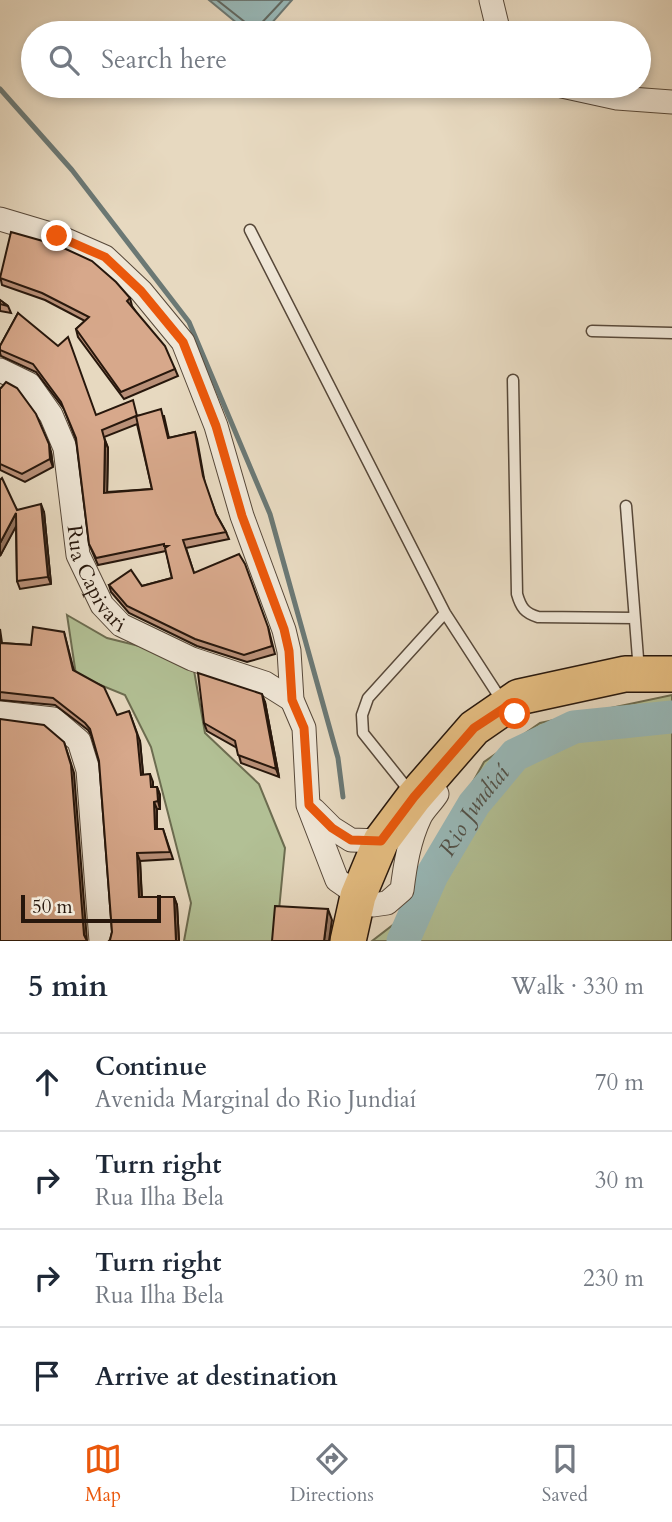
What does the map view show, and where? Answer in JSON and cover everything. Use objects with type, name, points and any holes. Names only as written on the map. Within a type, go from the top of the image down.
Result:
[{"type":"main road","points":[[348,941],[346,885],[366,840],[417,806],[474,728],[506,713],[520,697],[625,674],[650,679]]},
{"type":"street","points":[[491,0],[496,21]]},
{"type":"street","points":[[629,98],[672,102]]},
{"type":"street","points":[[0,219],[57,236],[105,257],[141,291],[183,342],[216,426],[242,516],[284,629],[289,651],[292,700],[304,728],[309,805],[346,885],[373,905],[387,903],[402,890],[417,806]]},
{"type":"street","name":"Rua Capivari","points":[[0,370],[29,384],[51,415],[65,448],[78,555],[102,605],[121,625],[192,659],[265,683],[292,700]]},
{"type":"street","points":[[650,679],[672,688]]},
{"type":"street","points":[[0,713],[53,719],[79,741],[88,769],[101,941]]},
{"type":"street","points":[[309,805],[332,828],[366,840]]},
{"type":"lane","points":[[250,230],[445,613],[506,713]]},
{"type":"lane","points":[[592,331],[672,333]]},
{"type":"lane","points":[[513,380],[517,594],[520,606],[528,614],[538,617],[634,618]]},
{"type":"lane","points":[[626,506],[634,618],[650,679]]},
{"type":"lane","points":[[417,806],[363,733],[362,715],[368,698],[445,613]]},
{"type":"green space","points":[[67,615],[107,638],[192,659],[205,733],[259,784],[285,848],[276,941],[184,941],[191,903],[151,747],[125,695],[76,675]]},
{"type":"green space","points":[[672,695],[672,941],[372,941],[394,924],[484,762],[540,723]]},
{"type":"water","points":[[209,0],[292,0],[274,21],[234,21]]},
{"type":"building","points":[[11,232],[57,245],[92,261],[130,298],[127,301],[165,346],[175,369],[121,392],[76,329],[89,317],[42,293],[0,278]]},
{"type":"building","points":[[18,313],[58,346],[68,337],[96,415],[133,400],[137,416],[161,409],[168,438],[195,432],[203,476],[216,514],[226,532],[183,540],[194,573],[239,554],[268,627],[272,646],[244,655],[195,639],[127,606],[109,585],[131,570],[142,586],[172,578],[165,548],[168,546],[164,544],[96,558],[89,544],[76,438],[61,402],[33,364],[0,350]],"holes":[[[136,416],[152,489],[104,493],[105,441],[102,430]]]},
{"type":"building","points":[[6,382],[17,388],[36,414],[49,444],[50,459],[22,474],[0,464],[0,388]]},
{"type":"building","points":[[2,478],[17,510],[41,504],[48,577],[17,581],[16,513],[0,543]]},
{"type":"building","points":[[33,627],[64,632],[73,670],[104,687],[117,715],[129,711],[137,734],[141,775],[150,774],[151,787],[157,787],[158,801],[154,802],[155,829],[163,829],[170,852],[137,853],[139,897],[174,897],[176,941],[109,941],[112,932],[99,761],[90,729],[53,698],[0,692],[0,643],[31,645]]},
{"type":"building","points":[[198,673],[262,694],[276,769],[238,755],[235,741],[204,723]]},
{"type":"building","points":[[0,719],[44,725],[64,742],[71,765],[84,935],[87,941],[0,941]]},
{"type":"building","points":[[275,906],[328,909],[324,941],[272,941]]},
{"type":"waterway","points":[[0,89],[72,170],[189,322],[270,514],[338,758],[343,797]]},
{"type":"waterway","name":"Rio Jundiaí","points":[[403,941],[432,875],[474,804],[515,755],[574,727],[672,717]]},
{"type":"route","points":[[57,236],[105,257],[141,291],[183,342],[216,426],[242,516],[284,629],[289,651],[292,700],[304,728],[309,805],[332,828],[351,840],[381,841],[414,797],[474,728],[506,707],[506,720],[515,714]]}]
